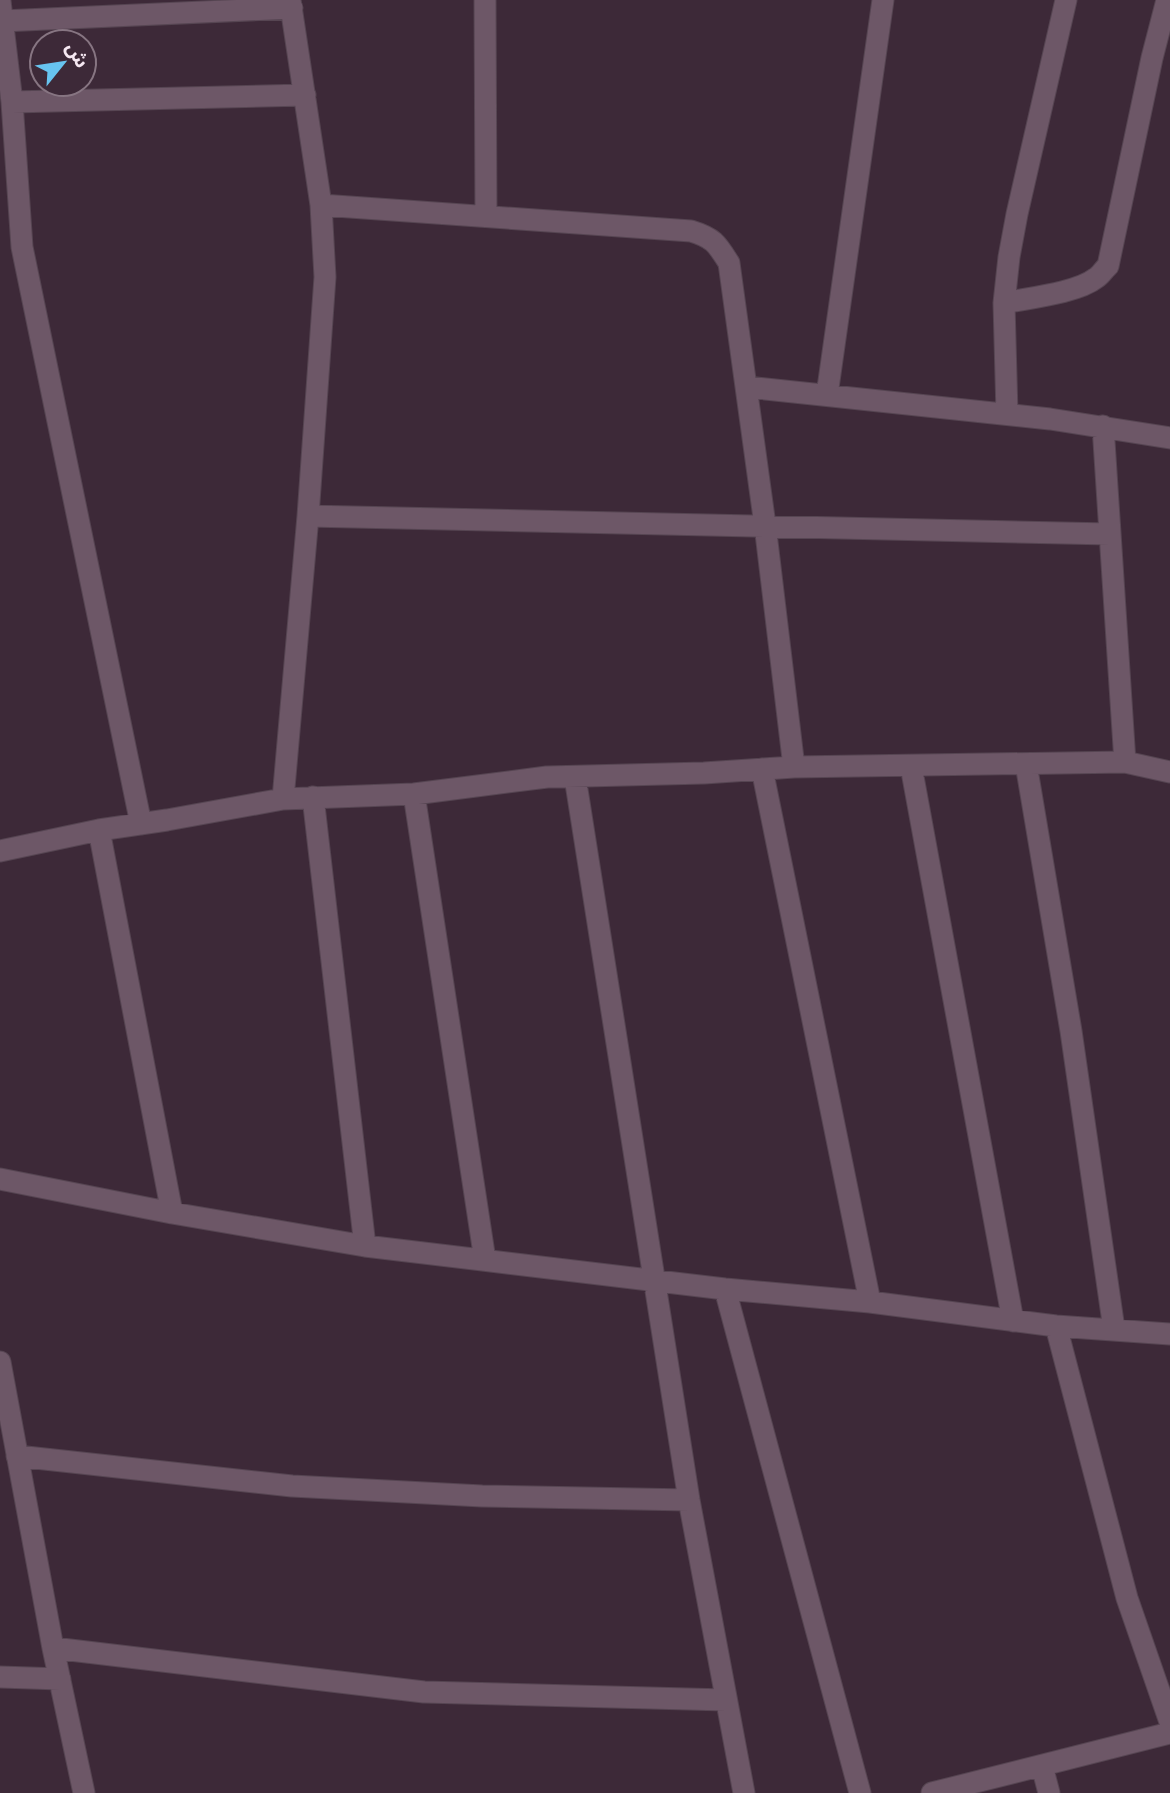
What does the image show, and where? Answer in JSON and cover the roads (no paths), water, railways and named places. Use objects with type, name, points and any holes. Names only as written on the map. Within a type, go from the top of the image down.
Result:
[{"type":"street","points":[[485,0],[486,216]]},
{"type":"street","points":[[827,396],[883,0]]},
{"type":"street","points":[[1007,414],[1004,303],[1009,257],[1066,0]]},
{"type":"street","points":[[1004,303],[1081,286],[1096,279],[1108,265],[1167,0]]},
{"type":"street","points":[[141,824],[22,247],[12,102],[1,11],[291,4],[321,205],[325,277],[308,516],[283,799]]},
{"type":"street","points":[[12,102],[305,95]]},
{"type":"street","points":[[321,205],[691,231],[708,236],[717,245],[729,263],[765,525],[794,767]]},
{"type":"street","points":[[747,387],[1007,414],[1103,426],[1170,438]]},
{"type":"street","points":[[1103,426],[1125,762]]},
{"type":"street","points":[[308,516],[1110,534]]},
{"type":"street","points":[[0,851],[99,830],[283,799],[414,794],[547,777],[704,773],[794,767],[1125,762],[1170,772]]},
{"type":"street","points":[[1027,764],[1071,1031],[1114,1329]]},
{"type":"street","points":[[911,766],[1013,1321]]},
{"type":"street","points":[[762,769],[870,1302]]},
{"type":"street","points":[[575,777],[689,1500],[744,1793]]},
{"type":"street","points":[[414,794],[485,1260]]},
{"type":"street","points":[[313,797],[365,1247]]},
{"type":"street","points":[[99,830],[172,1213]]},
{"type":"street","points":[[0,1179],[365,1247],[725,1289],[870,1302],[1056,1326],[1170,1334]]},
{"type":"street","points":[[725,1289],[860,1793]]},
{"type":"street","points":[[1056,1326],[1127,1598],[1170,1722]]},
{"type":"street","points":[[0,1362],[53,1648],[84,1793]]},
{"type":"street","points":[[17,1456],[292,1486],[482,1496],[689,1500]]},
{"type":"street","points":[[53,1648],[424,1692],[726,1700]]},
{"type":"street","points":[[0,1677],[60,1679]]},
{"type":"street","points":[[932,1793],[1170,1733]]},
{"type":"street","points":[[1042,1766],[1049,1793]]}]
